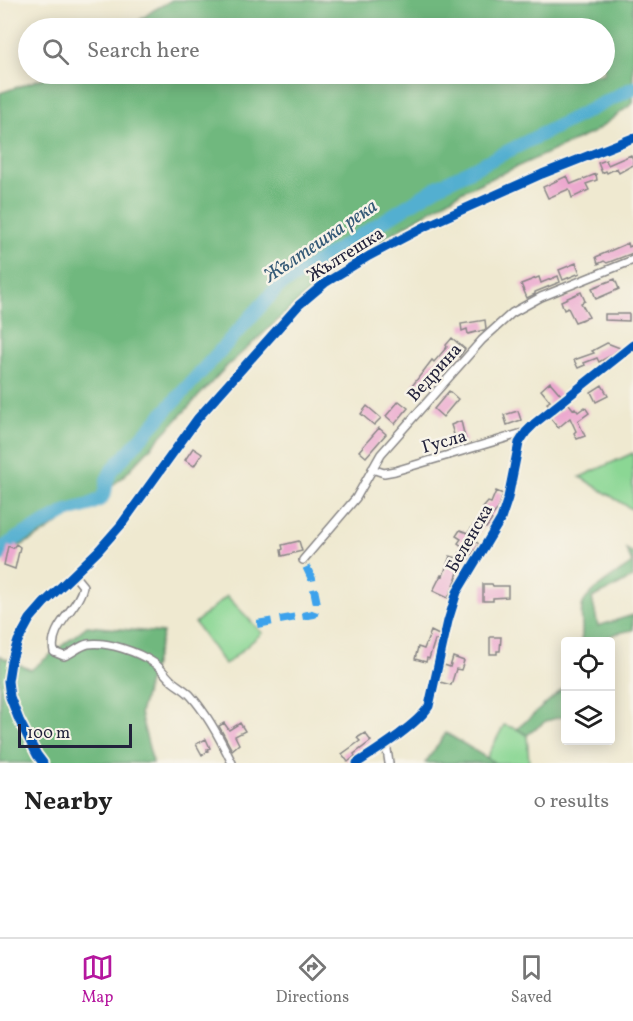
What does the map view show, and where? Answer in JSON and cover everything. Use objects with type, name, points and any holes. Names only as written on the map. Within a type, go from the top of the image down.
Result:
[{"type":"main road","name":"Жълтешка","points":[[43,763],[19,720],[10,697],[8,681],[18,641],[30,619],[121,525],[198,418],[299,305],[325,283],[369,256],[426,226],[542,174],[633,138]]},
{"type":"street","name":"Ведрина","points":[[303,561],[356,498],[381,454],[482,340],[512,313],[541,297],[633,260]]},
{"type":"street","name":"Беленска","points":[[357,763],[418,719],[429,706],[448,621],[457,592],[501,519],[508,498],[519,443],[526,432],[633,345]]},
{"type":"street","name":"Гусла","points":[[372,469],[384,473],[395,471],[526,432]]},
{"type":"street","points":[[74,575],[83,586],[82,590],[80,597],[56,634],[54,652],[64,656],[81,646],[107,643],[155,663],[167,677],[189,693],[216,732],[232,763]]},
{"type":"street","points":[[386,743],[389,763]]},
{"type":"green space","points":[[172,0],[633,0],[633,103],[594,132],[461,192],[337,267],[226,367],[122,478],[42,534],[0,557],[0,93],[26,84],[615,84],[615,18],[143,18]]},
{"type":"green space","points":[[633,453],[633,510],[580,477]]},
{"type":"green space","points":[[626,549],[633,553],[633,577],[592,598],[598,626],[633,615],[633,630],[608,637],[581,637],[584,601],[611,577],[632,563]]},
{"type":"green space","points":[[227,596],[262,633],[225,665],[195,623]]},
{"type":"green space","points":[[87,626],[163,633],[140,713],[153,763],[0,763],[0,656],[31,670]]},
{"type":"green space","points":[[561,690],[561,717],[546,721],[527,735],[517,729]]},
{"type":"green space","points":[[504,725],[527,735],[529,763],[494,763],[487,757]]},
{"type":"green space","points":[[446,733],[495,763],[425,763]]},
{"type":"building","points":[[631,155],[633,165],[619,173],[617,168],[602,173],[598,163],[606,160],[608,165]]},
{"type":"building","points":[[596,174],[597,180],[586,184],[589,190],[572,198],[569,189],[548,198],[543,187],[567,176],[571,184]]},
{"type":"building","points":[[628,243],[629,247],[633,245],[633,253],[598,264],[596,257]]},
{"type":"building","points":[[576,263],[580,273],[563,280],[559,270]]},
{"type":"building","points":[[558,276],[560,282],[535,292],[527,298],[521,284],[539,277],[541,283]]},
{"type":"building","points":[[615,279],[619,289],[596,299],[592,288]]},
{"type":"building","points":[[581,292],[585,301],[581,303],[589,317],[575,322],[568,308],[564,310],[561,301]]},
{"type":"building","points":[[605,314],[629,314],[629,321],[605,320]]},
{"type":"building","points":[[485,320],[486,329],[484,330],[468,334],[467,329],[462,331],[461,324]]},
{"type":"building","points":[[452,338],[465,349],[459,357],[455,353],[421,393],[412,386],[432,360],[434,362],[447,347],[446,345]]},
{"type":"building","points":[[607,343],[620,348],[599,362],[597,358],[578,368],[574,360],[594,353],[592,351]]},
{"type":"building","points":[[550,382],[561,395],[549,405],[547,403],[550,401],[541,390]]},
{"type":"building","points":[[602,385],[608,396],[596,402],[591,392]]},
{"type":"building","points":[[449,391],[458,399],[443,417],[434,409]]},
{"type":"building","points":[[399,401],[408,408],[395,424],[386,416]]},
{"type":"building","points":[[568,404],[578,412],[585,407],[589,413],[578,421],[585,436],[577,439],[570,418],[558,428],[550,418]]},
{"type":"building","points":[[367,406],[381,418],[374,425],[361,414]]},
{"type":"building","points":[[518,411],[521,420],[507,425],[504,415]]},
{"type":"building","points":[[461,421],[466,442],[457,444],[451,425]]},
{"type":"building","points":[[379,428],[386,434],[366,457],[359,451]]},
{"type":"building","points":[[193,448],[202,454],[194,466],[185,460]]},
{"type":"building","points":[[496,491],[503,494],[498,509],[490,518],[492,520],[486,528],[483,526],[473,540],[479,544],[469,559],[464,556],[448,598],[433,591],[441,575],[443,576],[450,556],[457,558],[463,547],[458,543],[461,539],[456,536],[460,530],[468,533],[484,511],[483,508],[488,502],[491,503]]},
{"type":"building","points":[[299,541],[302,551],[282,556],[282,545]]},
{"type":"building","points":[[16,544],[20,547],[15,569],[4,565],[8,546],[13,548]]},
{"type":"building","points":[[483,584],[508,586],[508,597],[483,601]]},
{"type":"building","points":[[431,631],[439,635],[429,659],[427,658],[426,662],[415,659],[418,647],[424,649]]},
{"type":"building","points":[[490,637],[501,637],[500,651],[497,651],[497,654],[490,654]]},
{"type":"building","points":[[453,657],[464,661],[461,670],[456,669],[451,685],[440,682],[444,665],[450,667]]},
{"type":"building","points":[[224,723],[229,730],[240,723],[245,731],[235,736],[239,744],[232,750],[219,726]]},
{"type":"building","points":[[365,733],[371,741],[354,754],[355,756],[348,762],[342,754],[360,741],[357,738]]},
{"type":"building","points":[[206,739],[210,748],[202,755],[196,744]]},
{"type":"waterway","name":"Жълтешка река","points":[[0,555],[4,547],[17,538],[67,511],[101,499],[112,470],[278,287],[439,186],[633,88]]},
{"type":"marked path","points":[[257,624],[314,614],[317,604],[312,579],[303,560]]},
{"type":"cycle path","points":[[43,763],[19,720],[10,697],[8,681],[18,641],[30,619],[121,525],[198,418],[299,305],[325,283],[369,256],[426,226],[542,174],[633,138]]},
{"type":"cycle path","points":[[357,763],[406,729],[429,706],[448,621],[457,592],[501,519],[508,498],[519,443],[526,432],[633,345]]}]
